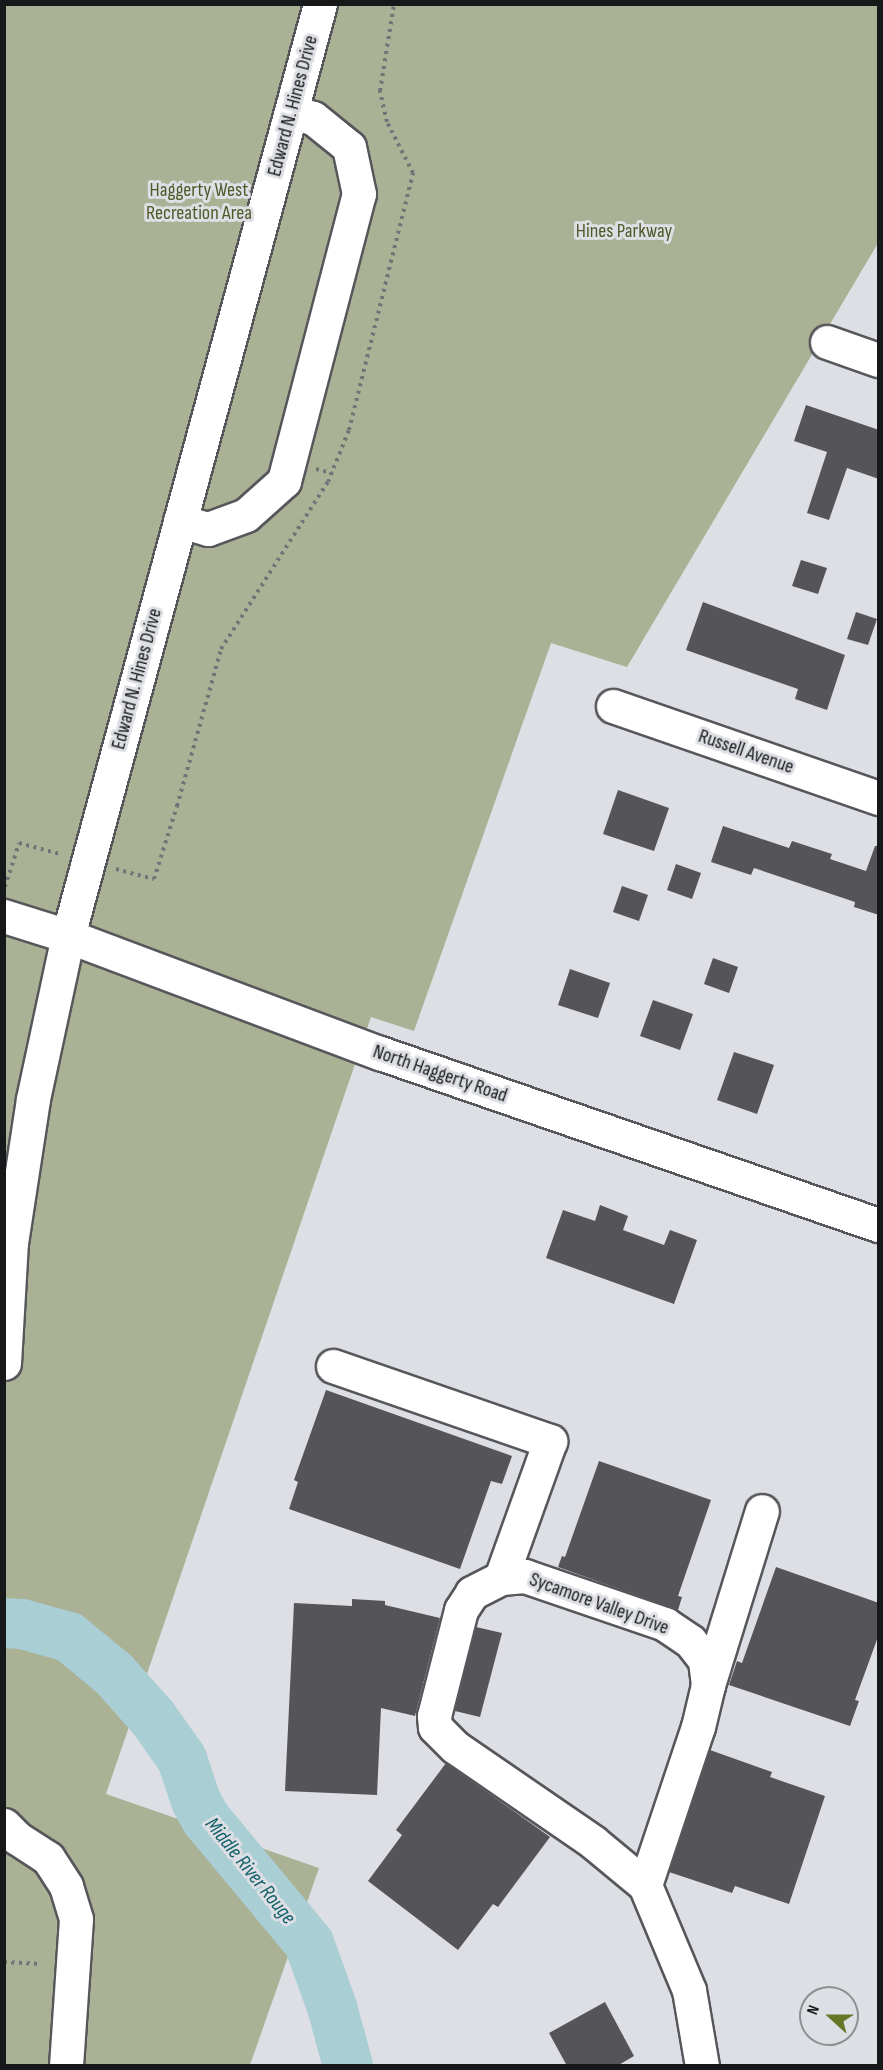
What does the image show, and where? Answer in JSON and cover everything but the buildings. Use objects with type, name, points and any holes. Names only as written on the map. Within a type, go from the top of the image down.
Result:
[{"type":"street","name":"Edward N. Hines Drive","points":[[4,1363],[11,1243],[31,1110],[68,936],[320,4]]},
{"type":"street","points":[[180,521],[208,529],[246,515],[284,481],[359,194],[349,147],[313,118],[291,112]]},
{"type":"street","points":[[827,342],[879,360]]},
{"type":"street","name":"Russell Avenue","points":[[613,706],[879,798]]},
{"type":"street","name":"North Haggerty Road","points":[[4,916],[68,936],[380,1053],[879,1225]]},
{"type":"street","points":[[333,1366],[550,1442],[501,1578]]},
{"type":"street","points":[[708,1685],[762,1511]]},
{"type":"street","name":"Sycamore Valley Drive","points":[[525,1575],[665,1624],[690,1641],[705,1660],[708,1685],[698,1727],[645,1886],[592,1842],[455,1747],[435,1726],[434,1716],[461,1610],[472,1593],[501,1578],[525,1575]]},
{"type":"street","points":[[4,1826],[17,1838],[48,1858],[66,1886],[76,1919],[66,2066]]},
{"type":"street","points":[[645,1886],[689,1990],[702,2066]]},
{"type":"path","points":[[4,1962],[38,1964]]},
{"type":"green space","name":"Hines Parkway","points":[[5,5],[878,5],[878,243],[627,667],[551,643],[414,1031],[371,1017],[106,1794],[319,1868],[250,2065],[5,2065]]},
{"type":"waterway","name":"Middle River Rouge","points":[[4,1623],[22,1624],[69,1637],[114,1674],[153,1718],[182,1759],[196,1801],[206,1819],[309,1943],[332,2007],[348,2066]]},
{"type":"park label","name":"Haggerty West Recreation Area","points":[[199,202]]}]
